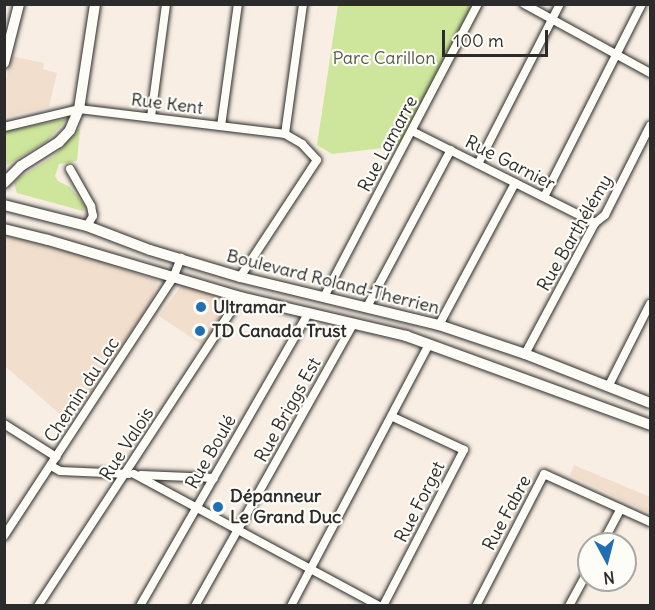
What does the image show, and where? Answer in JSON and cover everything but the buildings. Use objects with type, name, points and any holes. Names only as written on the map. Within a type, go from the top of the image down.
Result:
[{"type":"main road","points":[[4,63],[18,4]]},
{"type":"main road","points":[[4,183],[21,166],[59,142],[70,130],[79,109],[95,4]]},
{"type":"main road","name":"Boulevard Roland-Therrien","points":[[4,205],[87,226],[150,250],[240,277],[440,325],[525,354],[651,403]]},
{"type":"main road","name":"Boulevard Roland-Therrien","points":[[4,229],[240,297],[429,344],[651,425]]},
{"type":"street","points":[[150,117],[166,4]]},
{"type":"street","points":[[220,126],[238,4]]},
{"type":"street","points":[[285,134],[303,4]]},
{"type":"street","name":"Rue Lamarre","points":[[324,297],[478,4]]},
{"type":"street","points":[[524,4],[651,73]]},
{"type":"street","points":[[478,164],[560,4]]},
{"type":"street","points":[[544,197],[642,4]]},
{"type":"street","name":"Rue Kent","points":[[4,127],[79,109],[285,134],[312,152],[316,160],[240,277]]},
{"type":"street","name":"Rue Barthélémy","points":[[525,354],[595,223],[605,215],[651,126]]},
{"type":"street","name":"Rue Garnier","points":[[412,131],[595,223]]},
{"type":"street","points":[[367,307],[451,150]]},
{"type":"street","points":[[70,169],[91,206],[93,216],[87,226]]},
{"type":"street","points":[[440,325],[515,183]]},
{"type":"street","name":"Chemin du Lac","points":[[4,536],[173,278],[181,258]]},
{"type":"street","name":"Rue Valois","points":[[38,606],[130,474],[240,297]]},
{"type":"street","points":[[608,387],[651,304]]},
{"type":"street","name":"Rue Boulé","points":[[140,606],[308,314]]},
{"type":"street","name":"Rue Briggs Est","points":[[195,606],[354,324]]},
{"type":"street","points":[[291,606],[393,417],[429,344]]},
{"type":"street","name":"Rue Forget","points":[[381,606],[464,450],[393,417]]},
{"type":"street","points":[[4,424],[57,457]]},
{"type":"street","points":[[51,466],[60,471],[214,478]]},
{"type":"street","points":[[130,474],[381,606]]},
{"type":"street","name":"Rue Fabre","points":[[476,606],[544,474],[651,522]]},
{"type":"street","points":[[609,532],[621,509]]},
{"type":"street","points":[[569,606],[577,591]]},
{"type":"shaded area","points":[[11,56],[44,63],[43,69],[57,73],[49,107],[5,117],[5,84]]},
{"type":"shaded area","points":[[5,236],[76,253],[158,281],[150,303],[70,423],[5,366]]},
{"type":"shaded area","points":[[182,285],[228,299],[231,302],[204,346],[159,316]]},
{"type":"shaded area","points":[[574,465],[650,497],[650,513],[570,475]]},
{"type":"green space","name":"Parc Carillon","points":[[338,5],[472,5],[400,146],[332,154],[317,145]]},
{"type":"green space","points":[[67,119],[47,141],[5,166],[5,131]]},
{"type":"green space","points":[[80,128],[77,161],[59,164],[55,176],[58,181],[70,187],[85,206],[83,211],[17,193],[14,183],[17,179],[54,156]]},
{"type":"place","name":"Ultramar","points":[[201,307]]},
{"type":"place","name":"TD Canada Trust","points":[[200,331]]},
{"type":"place","name":"Dépanneur Le Grand Duc","points":[[218,507]]}]
